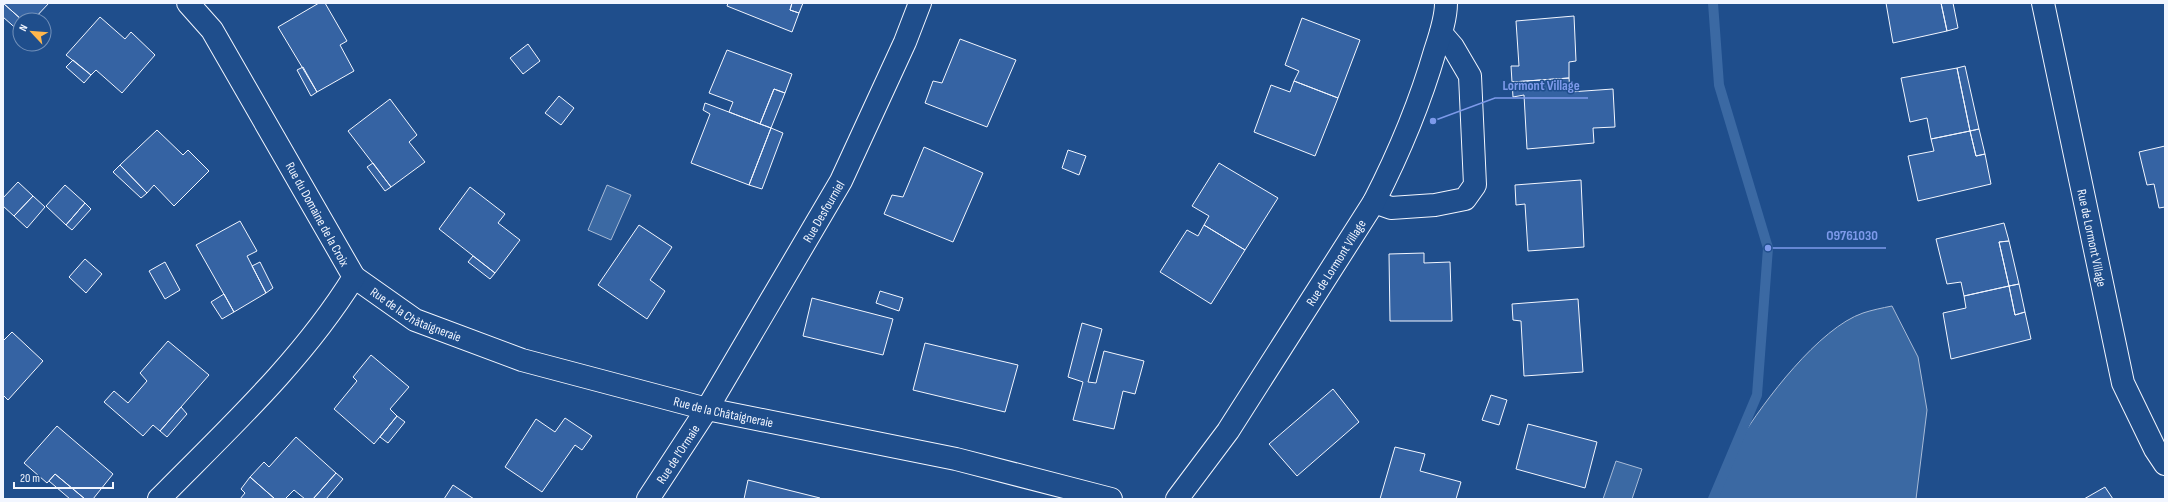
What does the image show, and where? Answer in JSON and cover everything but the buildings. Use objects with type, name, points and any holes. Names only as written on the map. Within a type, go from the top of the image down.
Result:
[{"type":"street","name":"Rue du Domaine de la Croix","points":[[159,499],[270,386],[332,312],[354,277],[212,30],[188,3]]},
{"type":"street","name":"Rue Desfourniel","points":[[707,409],[840,181],[905,42],[920,3]]},
{"type":"street","name":"Rue de Lormont Village","points":[[1177,499],[1228,431],[1374,202],[1394,163],[1427,80],[1441,33],[1446,3]]},
{"type":"street","name":"Rue de Lormont Village","points":[[2043,3],[2123,383],[2155,449],[2165,464]]},
{"type":"street","points":[[1374,202],[1391,208],[1434,205],[1465,199],[1475,185],[1470,76],[1453,47],[1441,33]]},
{"type":"street","name":"Rue de la Châtaigneraie","points":[[354,277],[415,320],[522,360],[707,409],[956,459],[1111,499]]},
{"type":"street","name":"Rue de l'Ormaie","points":[[648,499],[707,409]]},
{"type":"water","points":[[607,185],[631,195],[611,240],[588,230]]},
{"type":"water","points":[[1892,306],[1918,357],[1927,410],[1916,499],[1715,499],[1729,461],[1750,424],[1778,387],[1811,349],[1846,321],[1863,313]]},
{"type":"water","points":[[1616,461],[1642,469],[1632,499],[1603,499]]},
{"type":"waterway","points":[[1713,3],[1719,85],[1768,248],[1757,395],[1713,499]]},
{"type":"place","name":"Lormont Village","points":[[1433,121]]},
{"type":"place","name":"O9761030","points":[[1768,248]]}]
